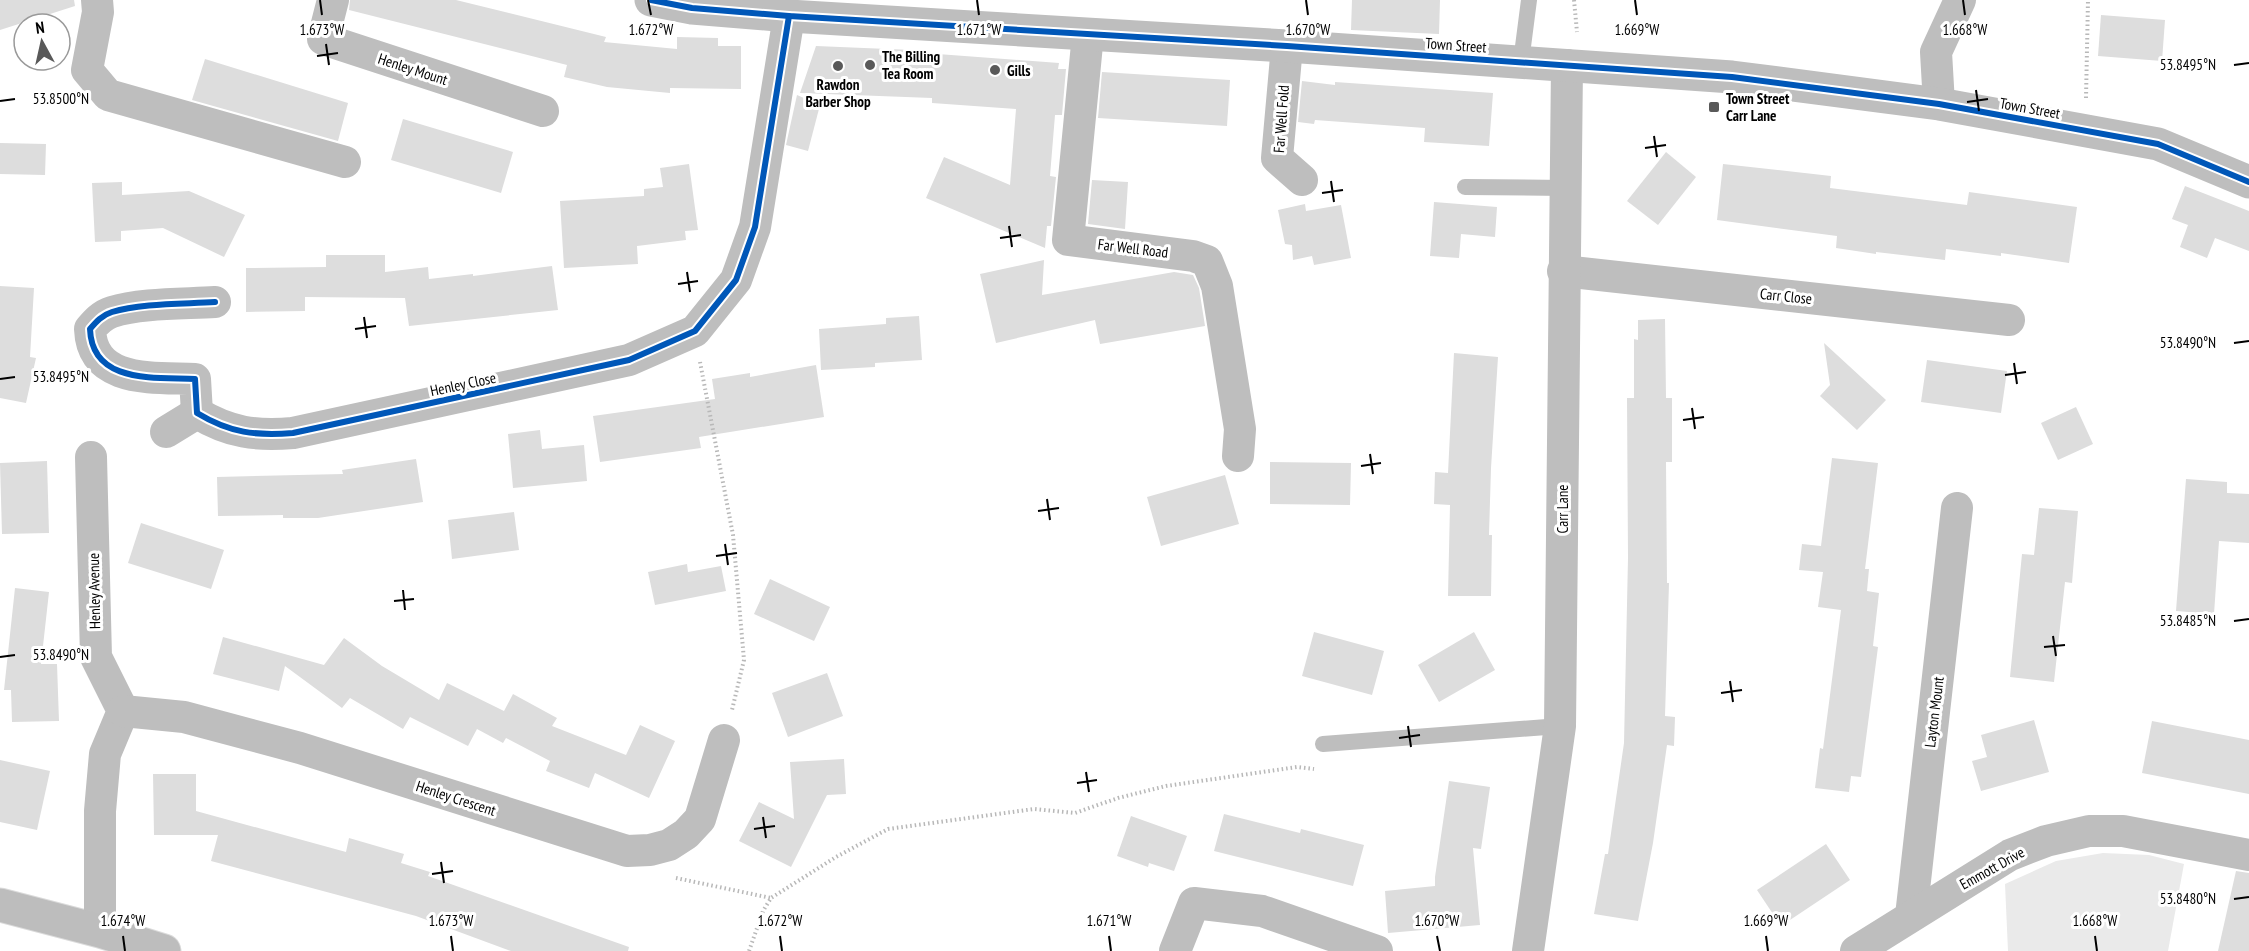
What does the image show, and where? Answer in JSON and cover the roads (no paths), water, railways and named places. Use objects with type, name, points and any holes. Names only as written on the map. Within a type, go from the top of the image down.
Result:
[{"type":"main road","points":[[0,905],[100,931],[164,951]]},
{"type":"street","points":[[97,0],[98,12],[87,70],[108,94],[345,162]]},
{"type":"street","name":"Henley Mount","points":[[333,0],[323,39],[543,111]]},
{"type":"street","name":"Town Street","points":[[651,0],[692,8],[789,16],[1287,46],[1732,77],[1939,104],[2158,144],[2249,182]]},
{"type":"street","points":[[1939,104],[1936,52],[1960,0]]},
{"type":"street","name":"Henley Close","points":[[197,413],[211,422],[242,433],[264,435],[293,433],[629,360],[695,331],[736,280],[755,226],[789,16]]},
{"type":"street","name":"Far Well Road","points":[[1088,34],[1068,240],[1193,256],[1207,261],[1217,286],[1228,352],[1240,429],[1238,456]]},
{"type":"street","name":"Far Well Fold","points":[[1287,46],[1276,158],[1302,180]]},
{"type":"street","name":"Carr Lane","points":[[1528,951],[1560,726],[1563,271],[1567,65]]},
{"type":"street","name":"Carr Close","points":[[1563,271],[2009,320]]},
{"type":"street","points":[[166,432],[197,413],[195,379],[135,375],[106,366],[90,343],[90,329],[98,320],[110,313],[214,302]]},
{"type":"street","name":"Henley Avenue","points":[[91,457],[96,657],[123,711]]},
{"type":"street","name":"Layton Mount","points":[[1911,916],[1957,508]]},
{"type":"street","points":[[100,931],[100,811],[105,754],[123,711]]},
{"type":"street","name":"Henley Crescent","points":[[123,711],[184,717],[290,745],[627,851],[650,850],[669,844],[686,834],[700,819],[724,740]]},
{"type":"street","name":"Emmott Drive","points":[[1856,951],[2010,855],[2046,841],[2089,831],[2123,831],[2249,855]]},
{"type":"street","points":[[1175,951],[1194,903],[1262,911],[1377,951]]},
{"type":"lane","points":[[1521,62],[1529,0]]},
{"type":"lane","points":[[1465,187],[1566,188]]},
{"type":"lane","points":[[1323,744],[1560,726]]},
{"type":"place","name":"The Billing Tea Room","points":[[870,65]]},
{"type":"place","name":"Rawdon Barber Shop","points":[[838,66]]},
{"type":"place","name":"Gills","points":[[995,70]]},
{"type":"place","name":"Town Street Carr Lane","points":[[1714,107]]}]
